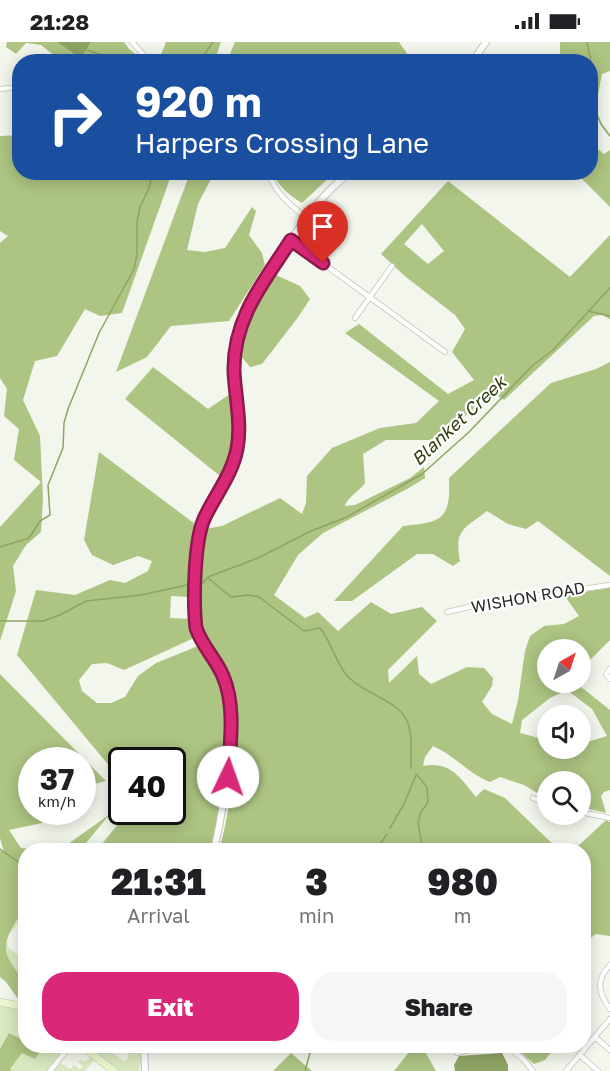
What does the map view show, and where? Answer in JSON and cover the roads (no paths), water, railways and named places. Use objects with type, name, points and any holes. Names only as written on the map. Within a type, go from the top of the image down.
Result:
[{"type":"main road","points":[[0,1002],[18,1005]]},
{"type":"main road","points":[[91,1053],[114,1071]]},
{"type":"street","points":[[132,42],[143,54]]},
{"type":"street","points":[[271,180],[282,197],[306,217]]},
{"type":"street","points":[[215,843],[227,789],[230,709],[225,678],[199,638],[196,628],[197,552],[203,522],[224,484],[237,450],[234,355],[240,326],[252,301],[306,217],[341,180]]},
{"type":"street","points":[[291,240],[445,352]]},
{"type":"street","points":[[355,318],[392,266]]},
{"type":"street","name":"WISHON ROAD","points":[[447,612],[482,604],[610,585]]},
{"type":"street","points":[[610,669],[606,674],[610,680]]},
{"type":"street","points":[[533,798],[537,800]]},
{"type":"street","points":[[591,814],[610,818]]},
{"type":"street","points":[[610,965],[603,974],[599,987],[601,996],[610,1009]]},
{"type":"street","points":[[591,1042],[610,1019]]},
{"type":"street","points":[[595,1037],[610,1050]]},
{"type":"street","points":[[50,1071],[64,1053]]},
{"type":"street","points":[[143,1069],[144,1053]]},
{"type":"street","points":[[515,1053],[533,1071]]},
{"type":"street","points":[[566,1071],[580,1055],[598,1071]]},
{"type":"waterway","points":[[205,54],[213,42]]},
{"type":"waterway","points":[[587,42],[589,54]]},
{"type":"waterway","points":[[87,50],[99,54]]},
{"type":"waterway","points":[[598,117],[610,136]]},
{"type":"waterway","points":[[0,547],[29,538],[40,521],[50,515],[48,485],[63,448],[64,423],[68,409],[99,333],[134,269],[137,254],[137,222],[140,207],[151,180]]},
{"type":"waterway","name":"Blanket Creek","points":[[202,584],[208,577],[258,558],[311,531],[347,517],[422,474],[469,432],[532,366],[553,350],[610,288]]},
{"type":"waterway","points":[[588,311],[610,316]]},
{"type":"waterway","points":[[208,578],[231,597],[248,595],[259,597],[304,631],[320,628],[345,673],[358,685],[393,705],[405,717],[411,735],[411,768]]},
{"type":"waterway","name":"Blanket Creek","points":[[0,621],[43,621],[86,601],[141,595],[192,584]]},
{"type":"waterway","points":[[416,774],[427,787],[428,802],[421,812],[418,823],[422,843]]},
{"type":"waterway","points":[[390,828],[404,804],[416,775]]},
{"type":"waterway","points":[[381,843],[387,834]]},
{"type":"waterway","points":[[0,849],[18,862]]},
{"type":"waterway","points":[[305,1071],[310,1053]]}]
